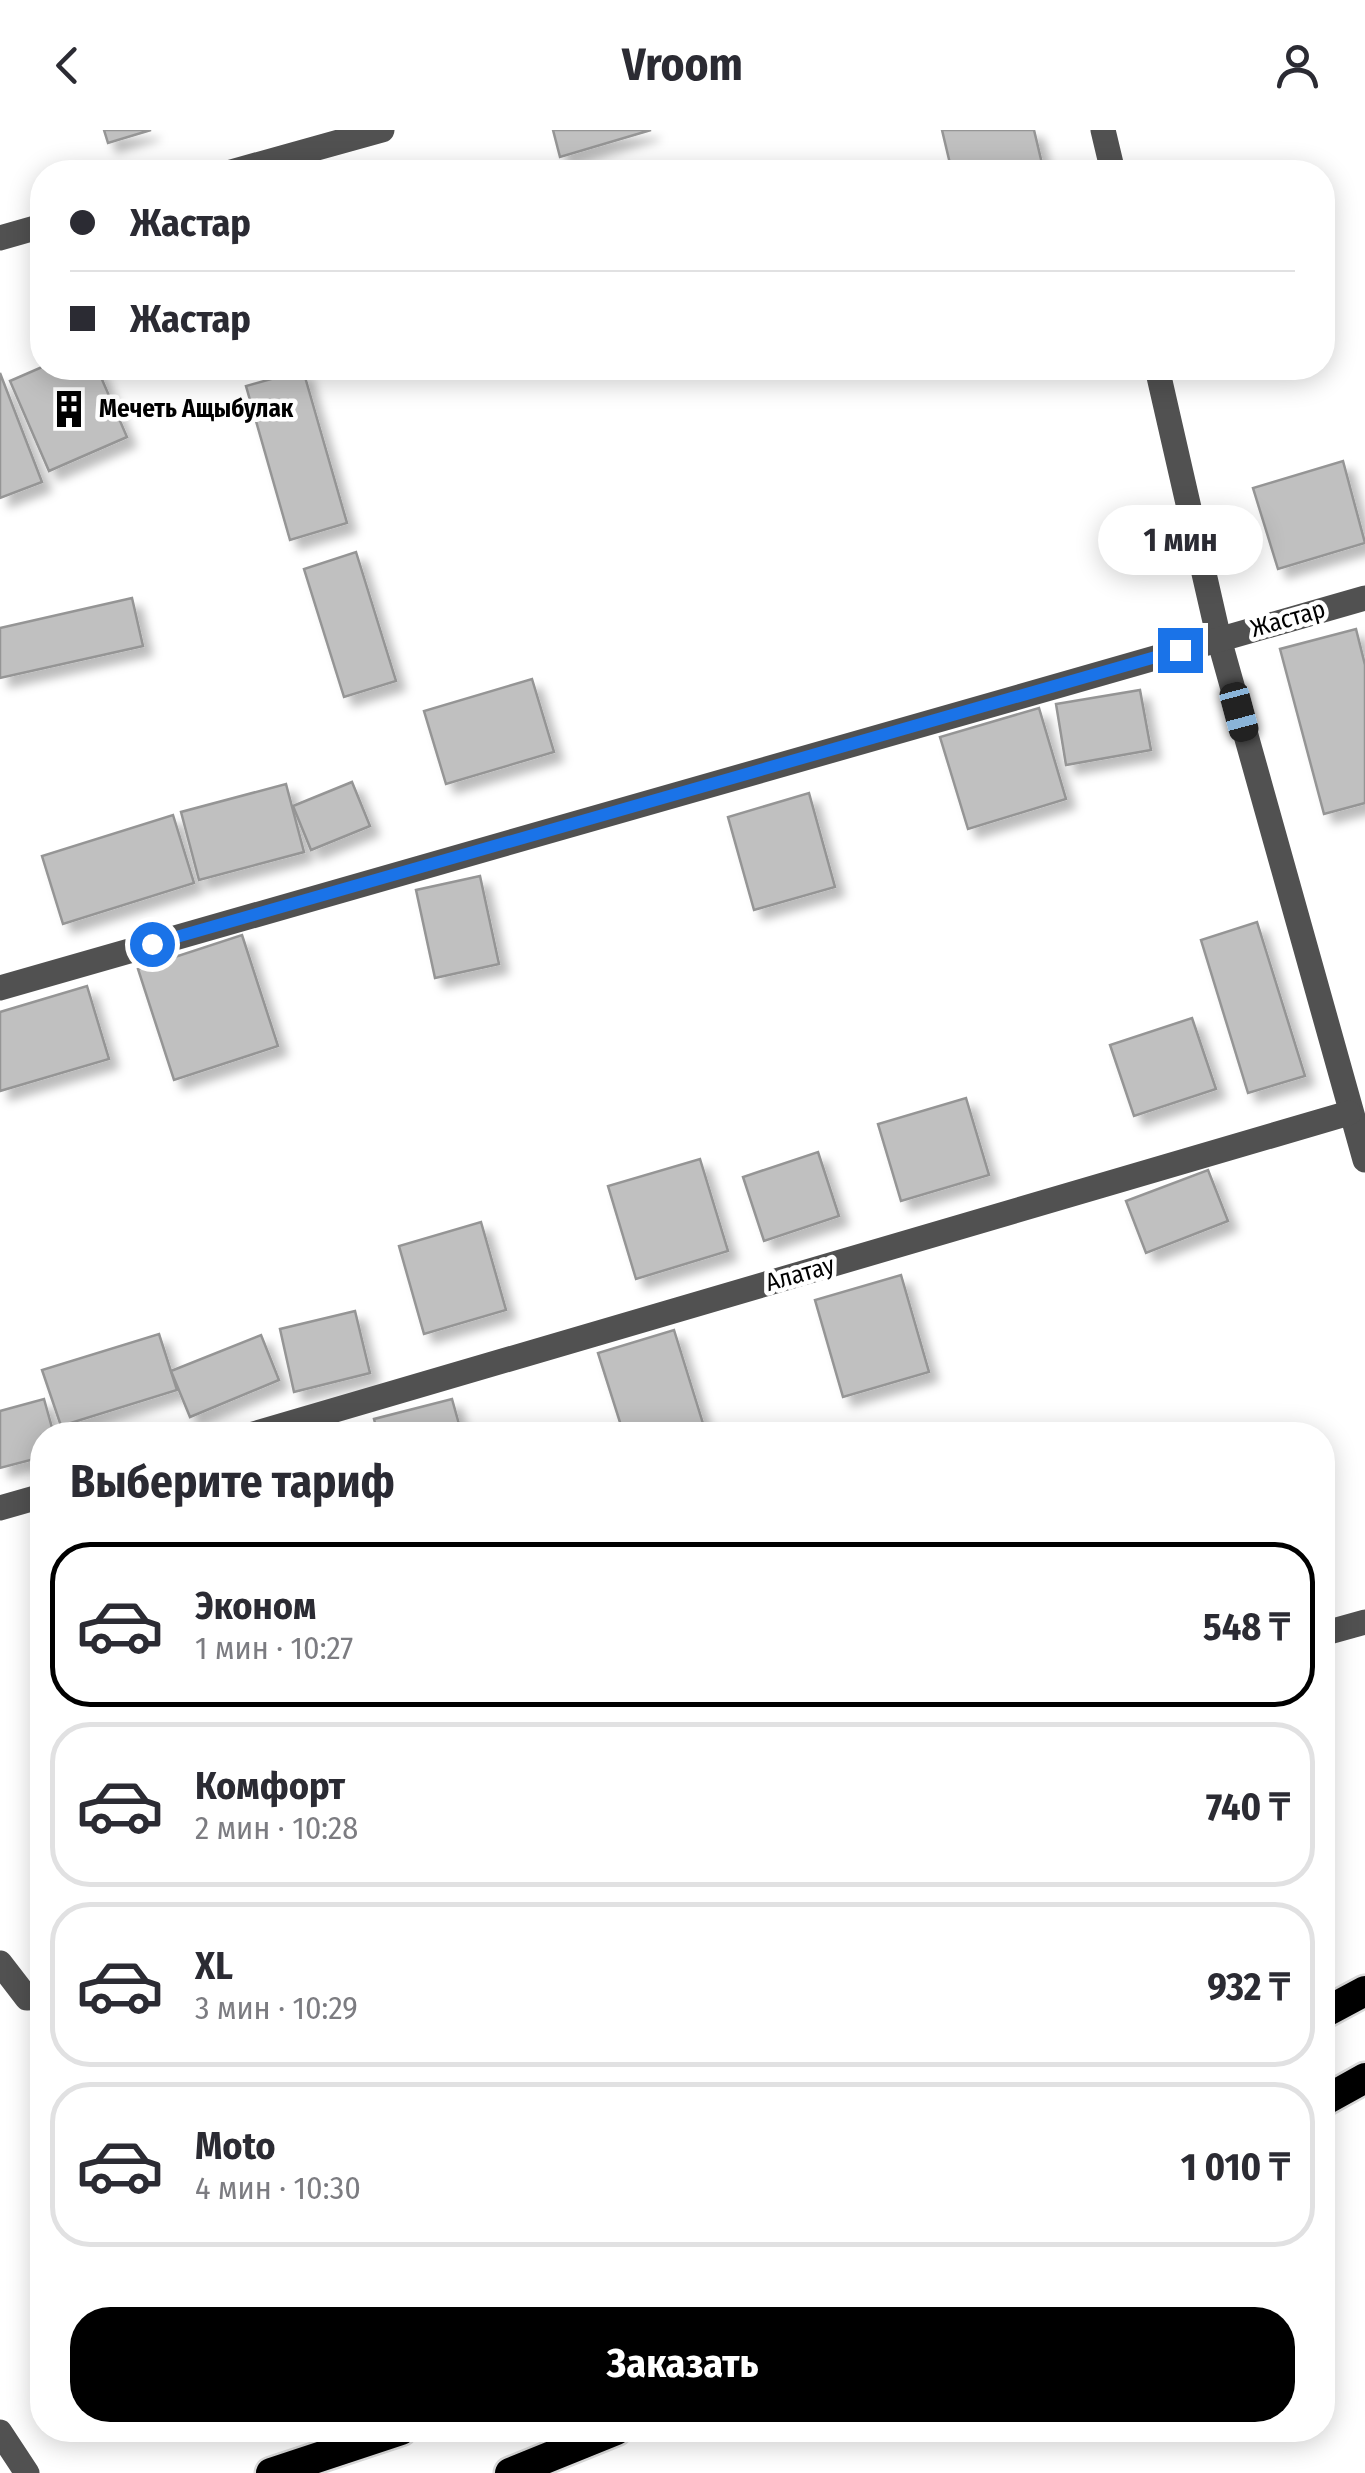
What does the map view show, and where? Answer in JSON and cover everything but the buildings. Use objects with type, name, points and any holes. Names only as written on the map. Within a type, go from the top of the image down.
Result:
[{"type":"highway","points":[[1335,2007],[1365,1990]]},
{"type":"highway","points":[[1335,2095],[1365,2078]]},
{"type":"highway","points":[[272,2473],[365,2442]]},
{"type":"highway","points":[[510,2473],[586,2442]]},
{"type":"street","points":[[274,160],[382,130]]},
{"type":"street","points":[[1103,130],[1109,160]]},
{"type":"street","points":[[0,238],[30,229]]},
{"type":"street","points":[[1160,380],[1219,639],[1365,1160]]},
{"type":"street","name":"Жастар","points":[[0,988],[1365,598]]},
{"type":"street","name":"Алатау","points":[[294,1422],[1350,1113]]},
{"type":"street","points":[[0,1508],[30,1499]]},
{"type":"street","points":[[1335,1630],[1365,1622]]},
{"type":"street","points":[[0,1963],[30,1998]]},
{"type":"street","points":[[0,2432],[28,2473]]},
{"type":"place","name":"Мечеть Ащыбулак","points":[[69,409]]},
{"type":"route","points":[[152,944],[1180,650]]}]
